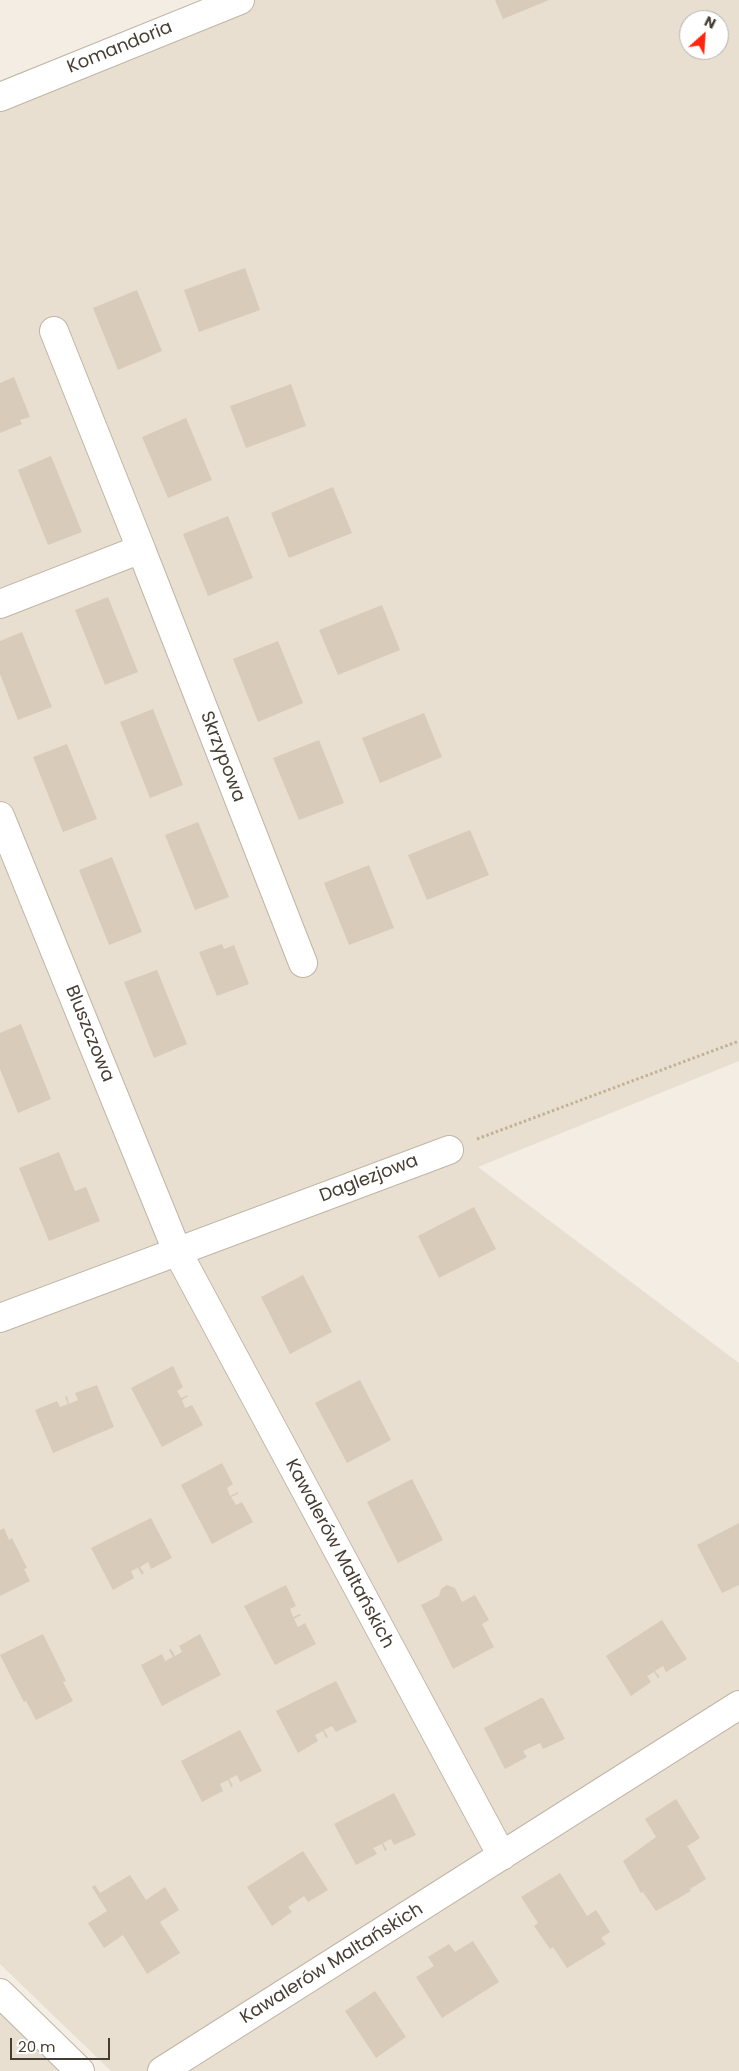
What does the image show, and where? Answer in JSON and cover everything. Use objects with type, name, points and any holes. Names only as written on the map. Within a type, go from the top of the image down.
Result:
[{"type":"street","name":"Komandoria","points":[[0,97],[240,0]]},
{"type":"street","name":"Skrzypowa","points":[[54,331],[303,963]]},
{"type":"street","points":[[0,604],[141,550]]},
{"type":"street","name":"Bluszczowa","points":[[0,816],[177,1252]]},
{"type":"street","name":"Daglezjowa","points":[[0,1318],[449,1150]]},
{"type":"street","name":"Kawalerów Maltańskich","points":[[177,1252],[502,1856]]},
{"type":"street","name":"Kawalerów Maltańskich","points":[[162,2071],[739,1705]]},
{"type":"street","points":[[0,1993],[80,2071]]},
{"type":"path","points":[[449,1150],[739,1041]]},
{"type":"shaded area","points":[[210,0],[739,0],[739,1061],[478,1167],[739,1363],[739,2071],[111,2071],[0,1964],[0,86]]},
{"type":"shaded area","points":[[0,2004],[66,2071],[0,2071]]},
{"type":"building","points":[[495,0],[549,0],[503,19]]},
{"type":"building","points":[[245,268],[260,310],[199,332],[184,290]]},
{"type":"building","points":[[137,290],[162,351],[118,370],[93,308]]},
{"type":"building","points":[[14,377],[30,417],[20,420],[22,424],[0,433],[0,383]]},
{"type":"building","points":[[291,384],[306,426],[246,448],[230,406]]},
{"type":"building","points":[[186,418],[212,480],[168,498],[142,437]]},
{"type":"building","points":[[51,456],[82,532],[48,545],[18,470]]},
{"type":"building","points":[[333,487],[352,533],[289,558],[271,513]]},
{"type":"building","points":[[228,516],[253,578],[208,596],[183,534]]},
{"type":"building","points":[[108,597],[138,672],[105,685],[75,610]]},
{"type":"building","points":[[382,605],[400,650],[338,675],[319,630]]},
{"type":"building","points":[[22,632],[52,707],[18,720],[0,674],[0,641]]},
{"type":"building","points":[[278,641],[303,703],[258,722],[233,659]]},
{"type":"building","points":[[153,709],[183,785],[150,798],[120,722]]},
{"type":"building","points":[[424,713],[442,757],[380,783],[362,738]]},
{"type":"building","points":[[319,740],[344,803],[299,820],[273,758]]},
{"type":"building","points":[[67,744],[97,819],[63,832],[33,757]]},
{"type":"building","points":[[198,822],[229,897],[195,910],[165,835]]},
{"type":"building","points":[[470,830],[489,875],[427,900],[408,855]]},
{"type":"building","points":[[112,857],[142,932],[109,945],[79,870]]},
{"type":"building","points":[[369,865],[394,928],[349,945],[324,883]]},
{"type":"building","points":[[222,944],[224,949],[234,945],[249,984],[217,996],[199,952]]},
{"type":"building","points":[[157,970],[187,1044],[154,1058],[124,982]]},
{"type":"building","points":[[21,1024],[51,1099],[18,1113],[0,1069],[0,1033]]},
{"type":"building","points":[[59,1152],[75,1191],[86,1187],[100,1221],[49,1241],[19,1168]]},
{"type":"building","points":[[474,1207],[496,1249],[439,1278],[418,1236]]},
{"type":"building","points":[[303,1275],[332,1332],[290,1354],[261,1297]]},
{"type":"building","points":[[173,1366],[183,1387],[177,1391],[181,1398],[188,1395],[182,1400],[185,1408],[192,1405],[203,1425],[162,1447],[131,1388]]},
{"type":"building","points":[[360,1380],[391,1440],[347,1463],[315,1403]]},
{"type":"building","points":[[97,1385],[114,1427],[53,1453],[35,1410],[57,1401],[60,1407],[68,1404],[65,1397],[67,1396],[69,1404],[78,1400],[75,1393]]},
{"type":"building","points":[[222,1463],[233,1484],[227,1488],[230,1496],[238,1492],[238,1494],[231,1497],[236,1505],[242,1502],[253,1522],[212,1544],[181,1485]]},
{"type":"building","points":[[412,1479],[443,1540],[398,1563],[367,1502]]},
{"type":"building","points":[[151,1518],[172,1558],[151,1569],[148,1562],[140,1567],[144,1573],[142,1575],[138,1568],[131,1571],[134,1578],[113,1590],[91,1548]]},
{"type":"building","points":[[739,1523],[739,1585],[722,1593],[697,1545]]},
{"type":"building","points":[[4,1528],[9,1540],[12,1538],[27,1568],[24,1569],[30,1581],[0,1596],[0,1530]]},
{"type":"building","points":[[286,1585],[296,1606],[290,1609],[293,1617],[301,1615],[294,1619],[298,1627],[305,1623],[316,1644],[275,1665],[244,1606]]},
{"type":"building","points":[[447,1585],[455,1588],[462,1602],[475,1595],[489,1620],[482,1624],[494,1647],[453,1669],[421,1605],[439,1596],[441,1589]]},
{"type":"building","points":[[662,1620],[687,1659],[666,1672],[663,1666],[655,1671],[660,1677],[658,1678],[654,1672],[647,1676],[651,1682],[631,1696],[606,1656]]},
{"type":"building","points":[[43,1634],[66,1681],[63,1682],[73,1701],[36,1720],[26,1701],[24,1702],[0,1655]]},
{"type":"building","points":[[200,1634],[221,1675],[162,1706],[141,1665],[162,1654],[165,1661],[173,1657],[169,1650],[171,1649],[175,1656],[182,1652],[179,1646]]},
{"type":"building","points":[[336,1681],[357,1722],[336,1732],[332,1726],[324,1730],[328,1737],[326,1738],[323,1731],[315,1735],[318,1741],[298,1753],[276,1711]]},
{"type":"building","points":[[543,1698],[565,1739],[543,1749],[540,1743],[523,1751],[527,1757],[505,1769],[484,1728]]},
{"type":"building","points":[[240,1730],[262,1771],[240,1782],[237,1775],[229,1779],[233,1786],[231,1787],[228,1780],[220,1784],[223,1791],[202,1802],[181,1761]]},
{"type":"building","points":[[394,1793],[416,1835],[394,1845],[391,1839],[383,1843],[387,1850],[385,1851],[382,1844],[373,1848],[377,1854],[356,1865],[334,1824]]},
{"type":"building","points":[[676,1799],[700,1838],[686,1847],[688,1847],[706,1879],[690,1889],[691,1891],[656,1911],[643,1892],[641,1893],[623,1861],[656,1837],[645,1819]]},
{"type":"building","points":[[303,1851],[328,1890],[308,1902],[304,1896],[288,1907],[292,1912],[272,1926],[247,1887]]},
{"type":"building","points":[[560,1873],[587,1916],[596,1910],[610,1932],[601,1938],[606,1944],[567,1968],[553,1947],[550,1949],[534,1926],[538,1923],[521,1897]]},
{"type":"building","points":[[130,1875],[146,1900],[165,1887],[179,1910],[160,1922],[180,1953],[147,1974],[123,1935],[104,1948],[88,1923],[107,1911],[92,1887],[95,1885],[100,1893]]},
{"type":"building","points":[[473,1941],[499,1982],[442,2018],[416,1977],[434,1966],[428,1957],[449,1944],[455,1952]]},
{"type":"building","points":[[375,1991],[406,2037],[376,2058],[345,2011]]}]
